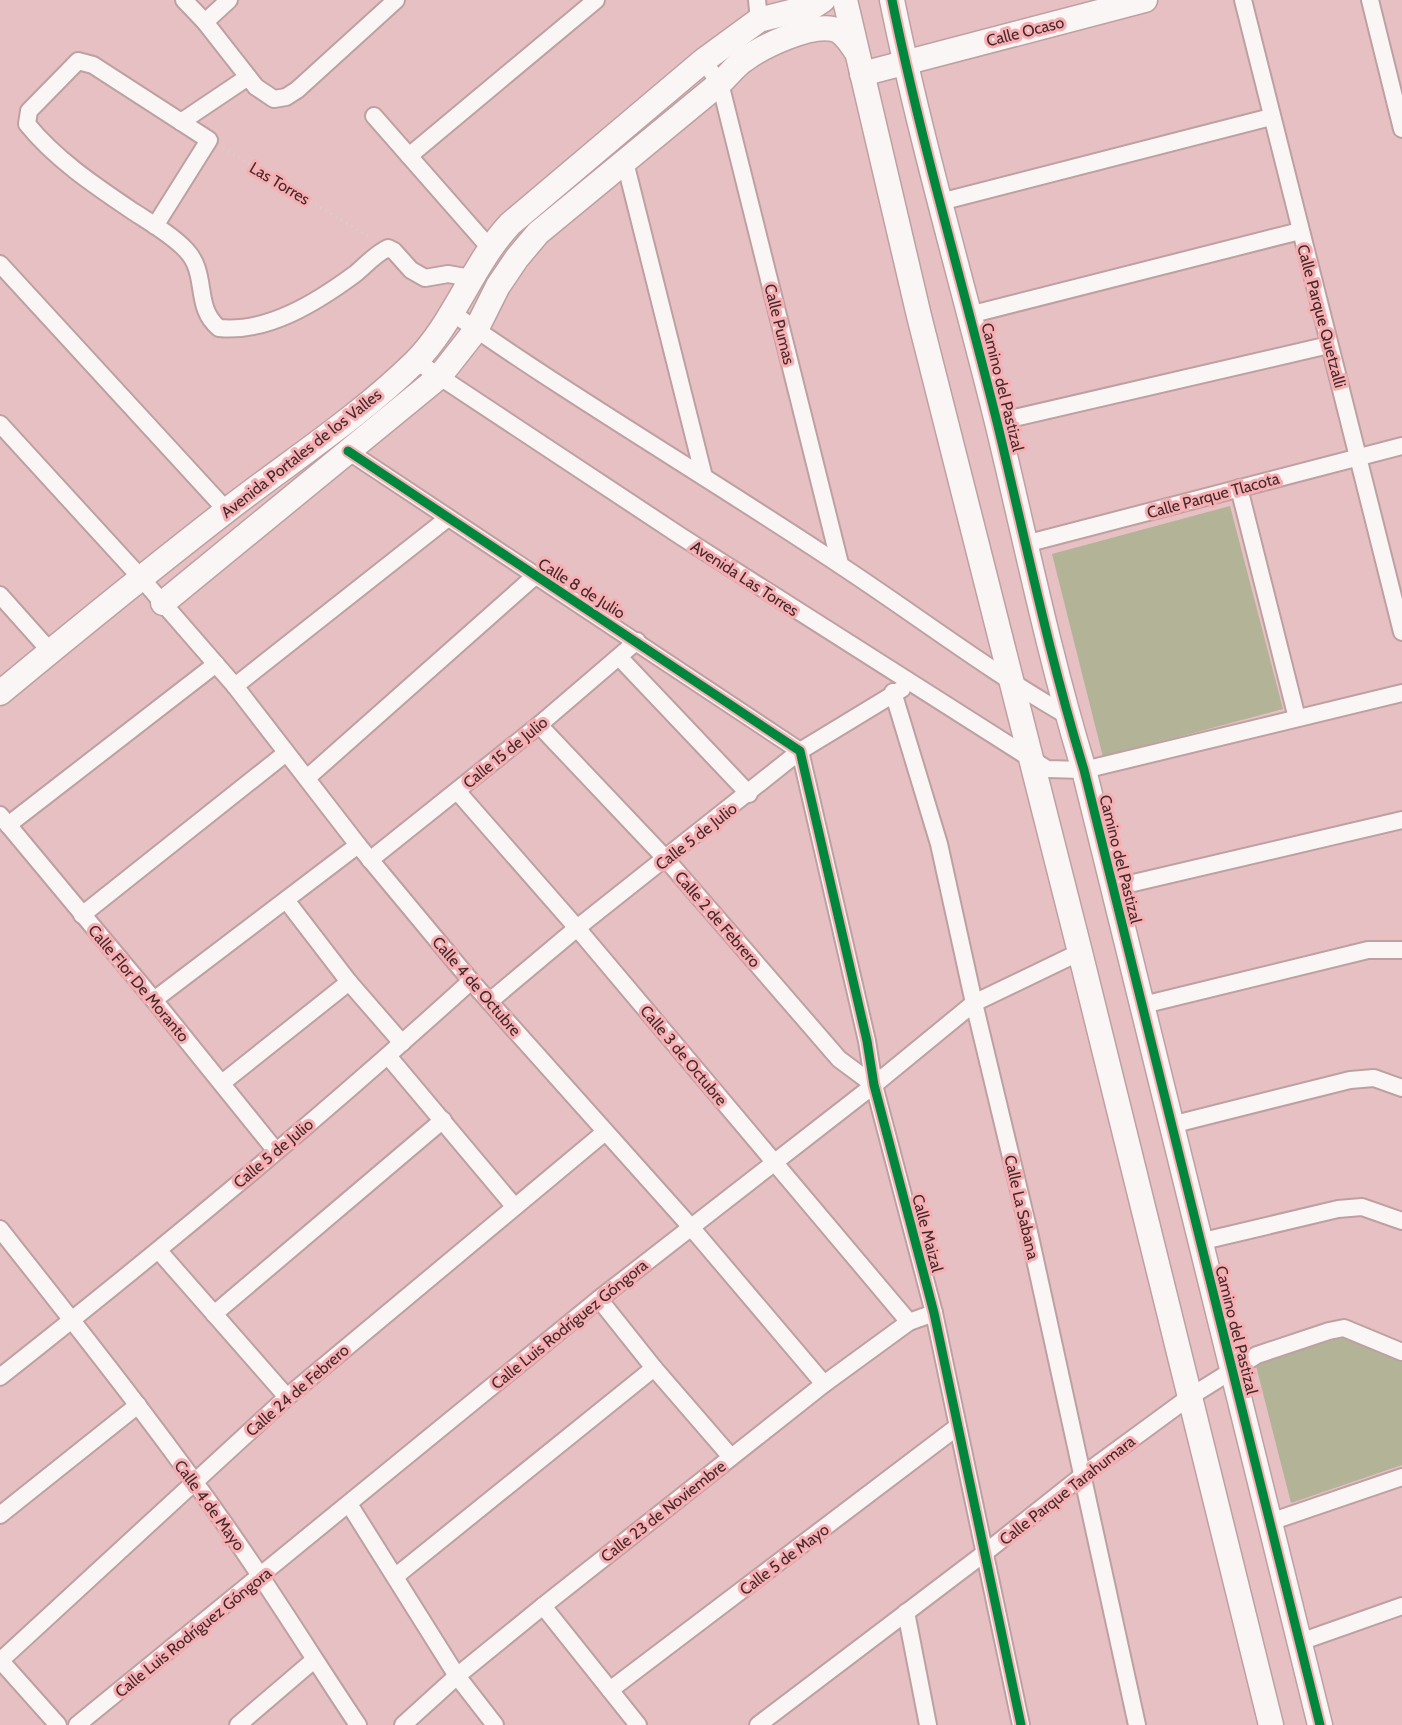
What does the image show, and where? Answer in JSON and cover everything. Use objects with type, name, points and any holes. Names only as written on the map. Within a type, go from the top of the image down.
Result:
[{"type":"street","points":[[184,0],[205,22],[248,77],[265,95],[274,99],[286,97],[297,90],[396,0]]},
{"type":"street","points":[[205,22],[229,0]]},
{"type":"street","points":[[409,156],[596,0]]},
{"type":"street","points":[[758,10],[814,6],[823,0]]},
{"type":"street","points":[[845,0],[919,316],[1080,952],[1270,1725]]},
{"type":"street","name":"Camino del Pastizal","points":[[892,0],[904,62],[1143,1005],[1199,1242],[1320,1725]]},
{"type":"street","name":"Calle Ocaso","points":[[859,63],[904,62],[1145,0]]},
{"type":"street","name":"Calle Parque Quetzalli","points":[[1243,0],[1402,632]]},
{"type":"street","points":[[1370,0],[1402,129]]},
{"type":"street","name":"Avenida Portales de los Valles","points":[[0,693],[227,511],[328,435],[416,361],[451,312],[489,247],[510,224],[703,62],[758,10]]},
{"type":"street","name":"Avenida Portales de los Valles","points":[[162,603],[438,377],[476,330],[498,286],[538,233],[720,83],[743,60],[772,44],[804,32],[832,29],[843,34],[859,63]]},
{"type":"street","points":[[155,226],[209,140],[93,65],[84,61],[71,66],[30,111],[27,124],[92,183],[185,248],[198,263],[202,301],[207,313],[219,328],[230,329],[272,321],[300,308],[318,299],[388,248],[394,251],[411,270],[425,278],[448,274],[471,279]]},
{"type":"street","points":[[703,62],[720,83]]},
{"type":"street","points":[[181,122],[248,77]]},
{"type":"street","name":"Calle Pumas","points":[[720,83],[840,564]]},
{"type":"street","points":[[374,116],[489,247]]},
{"type":"street","points":[[940,202],[1271,117]]},
{"type":"street","points":[[624,162],[704,477]]},
{"type":"street","points":[[969,315],[1300,231]]},
{"type":"street","points":[[0,264],[227,511]]},
{"type":"street","points":[[451,312],[596,410],[840,564],[1012,681],[1068,716]]},
{"type":"street","points":[[997,422],[1329,345]]},
{"type":"street","name":"Avenida Las Torres","points":[[416,361],[911,685],[1032,762],[1047,769],[1084,770],[1402,693]]},
{"type":"street","name":"Calle 4 de Octubre","points":[[0,424],[142,579],[235,686],[358,845],[471,981],[690,1226],[824,1384]]},
{"type":"street","name":"Calle Parque Tlacota","points":[[1025,544],[1402,446]]},
{"type":"street","name":"Calle 8 de Julio","points":[[348,451],[800,751]]},
{"type":"street","points":[[1239,488],[1297,718]]},
{"type":"street","points":[[235,686],[448,518]]},
{"type":"street","points":[[307,778],[535,576]]},
{"type":"street","points":[[0,595],[50,651]]},
{"type":"street","name":"Calle 15 de Julio","points":[[370,860],[539,725],[637,641]]},
{"type":"street","points":[[619,657],[749,794]]},
{"type":"street","points":[[4,820],[216,664]]},
{"type":"street","name":"Calle 5 de Julio","points":[[490,1000],[800,751],[893,692],[911,685]]},
{"type":"street","name":"Calle La Sabana","points":[[893,692],[939,844],[974,1004],[1029,1232],[1137,1725]]},
{"type":"street","name":"Calle 2 de Febrero","points":[[539,725],[666,859],[839,1059],[874,1085]]},
{"type":"street","name":"Calle Maizal","points":[[800,751],[867,1041],[874,1085],[934,1313],[1021,1725]]},
{"type":"street","points":[[82,915],[285,753]]},
{"type":"street","name":"Calle 3 de Octubre","points":[[457,791],[577,928],[909,1322]]},
{"type":"street","name":"Calle Flor De Moranto","points":[[4,820],[276,1151]]},
{"type":"street","points":[[1113,888],[1402,820]]},
{"type":"street","points":[[154,1000],[358,845]]},
{"type":"street","points":[[286,900],[349,982],[402,1044]]},
{"type":"street","points":[[1143,1005],[1368,950],[1402,950]]},
{"type":"street","name":"Calle Luis Rodríguez Góngora","points":[[77,1725],[599,1299],[874,1085],[974,1004],[1080,952]]},
{"type":"street","name":"Calle 5 de Julio","points":[[0,1377],[159,1251],[402,1044],[471,981]]},
{"type":"street","points":[[222,1083],[349,982]]},
{"type":"street","points":[[388,1056],[514,1206]]},
{"type":"street","points":[[1171,1125],[1350,1080],[1374,1078],[1402,1088]]},
{"type":"street","points":[[214,1314],[443,1120]]},
{"type":"street","name":"Calle 24 de Febrero","points":[[0,1661],[287,1397],[605,1132]]},
{"type":"street","points":[[1199,1242],[1338,1209],[1362,1207],[1402,1221]]},
{"type":"street","name":"Calle 4 de Mayo","points":[[0,1229],[138,1405],[261,1577],[358,1725]]},
{"type":"street","points":[[159,1251],[287,1397]]},
{"type":"street","points":[[599,1299],[654,1368],[731,1457]]},
{"type":"street","name":"Calle 23 de Noviembre","points":[[403,1725],[457,1676],[543,1606],[824,1384],[909,1322],[934,1313]]},
{"type":"street","name":"Calle Parque Tarahumara","points":[[758,1725],[986,1552],[1083,1475],[1188,1398],[1257,1355],[1329,1330],[1344,1328],[1402,1352]]},
{"type":"street","points":[[396,1576],[654,1368]]},
{"type":"street","points":[[0,1515],[138,1405]]},
{"type":"street","name":"Calle 5 de Mayo","points":[[610,1690],[957,1427]]},
{"type":"street","points":[[1270,1522],[1402,1477]]},
{"type":"street","points":[[349,1504],[457,1676],[495,1725]]},
{"type":"street","points":[[543,1606],[638,1725]]},
{"type":"street","points":[[1300,1642],[1402,1606]]},
{"type":"street","points":[[906,1612],[928,1725]]},
{"type":"street","points":[[237,1725],[314,1660]]},
{"type":"street","points":[[0,1661],[58,1725]]},
{"type":"green space","points":[[1230,506],[1283,709],[1103,757],[1052,554]]},
{"type":"green space","points":[[1352,1335],[1402,1360],[1402,1465],[1291,1503],[1255,1362]]},
{"type":"cycle path","points":[[892,0],[929,159],[997,422],[1048,640],[1084,770],[1320,1725]]},
{"type":"cycle path","points":[[348,451],[800,751],[867,1041],[874,1085],[934,1313],[1021,1725]]}]
